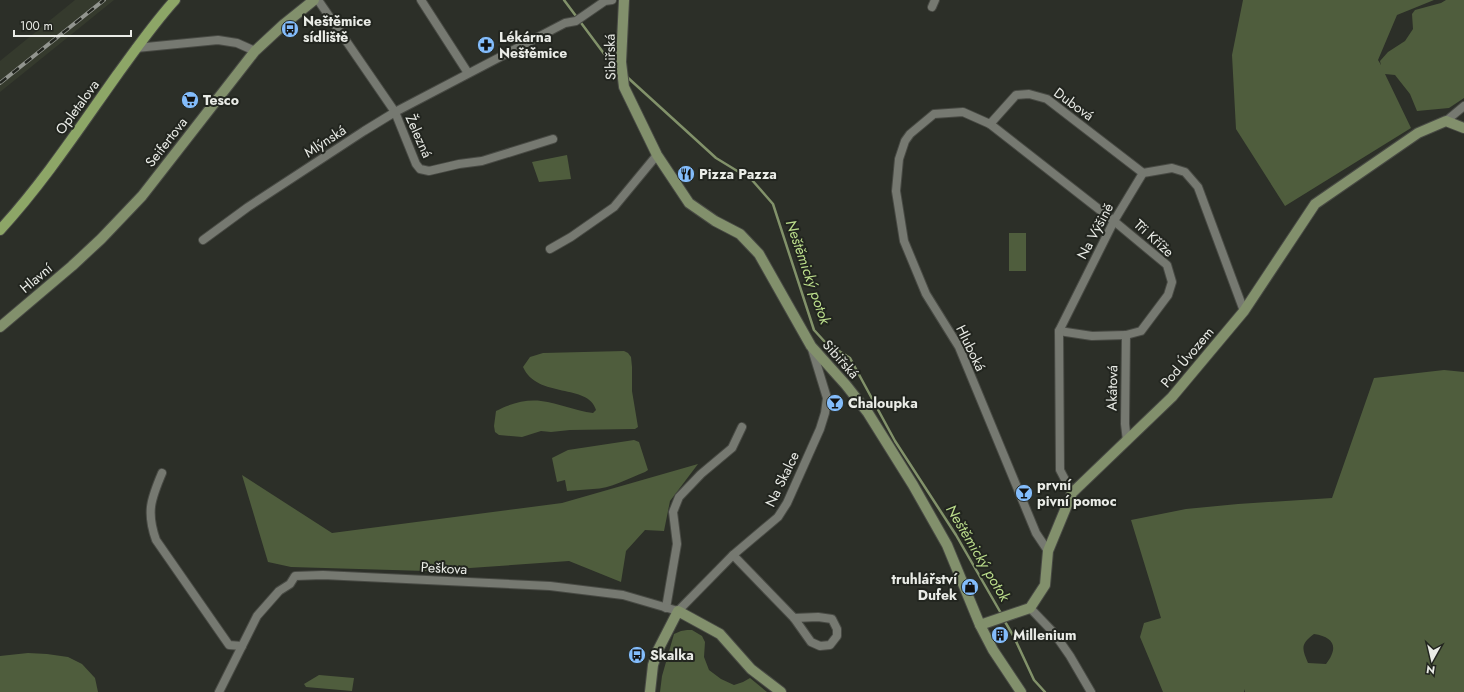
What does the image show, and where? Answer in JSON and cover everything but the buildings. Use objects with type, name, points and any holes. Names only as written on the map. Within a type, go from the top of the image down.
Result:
[{"type":"main road","name":"Opletalova","points":[[0,230],[14,215],[56,160],[136,48],[175,0]]},
{"type":"street","name":"Seifertova","points":[[72,266],[142,196],[254,51],[283,24],[314,0]]},
{"type":"street","name":"Železná","points":[[318,0],[394,112],[416,164],[420,169],[429,172],[459,164],[482,161],[553,139]]},
{"type":"street","points":[[421,0],[468,73]]},
{"type":"street","name":"Mlýnská","points":[[203,240],[248,207],[394,112],[565,23],[579,19],[605,1],[612,0]]},
{"type":"street","name":"Sibiřská","points":[[624,0],[621,66],[624,87],[657,154],[688,203],[715,221],[740,234],[759,254],[811,346],[846,384],[868,413],[913,485],[947,544],[980,625],[992,650],[1020,692]]},
{"type":"street","points":[[136,48],[218,40],[237,43],[254,51]]},
{"type":"street","name":"Dubová","points":[[990,124],[1016,95],[1029,94],[1047,99],[1143,173]]},
{"type":"street","points":[[1464,106],[1446,121],[1464,128]]},
{"type":"street","name":"Hluboká","points":[[990,124],[963,112],[934,114],[910,134],[905,141],[900,156],[896,191],[904,241],[926,294],[959,347],[1036,533],[1048,551]]},
{"type":"street","name":"Pod Úvozem","points":[[1030,608],[1045,585],[1048,551],[1072,493],[1172,397],[1244,311],[1315,204],[1418,133],[1446,121]]},
{"type":"street","points":[[990,124],[1114,220]]},
{"type":"street","points":[[550,249],[571,237],[614,207],[657,154]]},
{"type":"street","points":[[1143,173],[1172,168],[1185,172],[1198,187],[1244,311]]},
{"type":"street","name":"Na Výšině","points":[[1072,493],[1060,470],[1059,331],[1114,220],[1143,173]]},
{"type":"street","name":"Tři Kříže","points":[[1059,331],[1092,336],[1126,335],[1141,331],[1168,295],[1172,282],[1167,265],[1114,220]]},
{"type":"street","name":"Hlavní","points":[[0,327],[72,266]]},
{"type":"street","name":"Akátová","points":[[1126,335],[1125,424],[1127,441]]},
{"type":"street","name":"Na Skalce","points":[[678,611],[733,555],[778,517],[787,504],[820,430],[825,413],[827,398],[824,383],[811,346]]},
{"type":"street","points":[[666,608],[676,544],[673,512],[679,498],[701,474],[732,448],[742,427]]},
{"type":"street","points":[[162,473],[152,497],[150,516],[151,527],[156,540],[229,645],[242,646]]},
{"type":"street","points":[[733,555],[794,618],[811,642],[820,646],[830,645],[837,636],[837,629],[832,619],[818,617],[794,618]]},
{"type":"street","name":"Peškova","points":[[219,692],[257,616],[279,591],[290,584],[295,576],[323,575],[550,586],[623,595],[678,611]]},
{"type":"street","points":[[980,625],[1030,608],[1054,633],[1070,656],[1091,692]]},
{"type":"street","points":[[650,692],[653,665],[658,650],[678,611],[720,634],[751,669],[781,692]]},
{"type":"shaded area","points":[[75,0],[114,0],[0,92],[0,61]]},
{"type":"green space","points":[[1243,0],[1434,0],[1397,15],[1378,60],[1381,65],[1380,61],[1388,52],[1405,41],[1413,29],[1412,14],[1415,10],[1441,3],[1446,0],[1464,0],[1464,98],[1449,108],[1417,111],[1410,94],[1395,75],[1385,74],[1411,128],[1285,206],[1236,129],[1232,55]]},
{"type":"green space","points":[[567,155],[571,179],[539,182],[532,162]]},
{"type":"green space","points":[[1009,233],[1026,233],[1026,271],[1009,271]]},
{"type":"green space","points":[[624,351],[631,357],[632,391],[638,427],[635,429],[570,430],[551,432],[541,431],[522,437],[499,435],[495,432],[494,426],[496,411],[506,406],[518,403],[541,401],[586,412],[593,413],[596,410],[591,402],[584,396],[550,388],[530,377],[523,367],[530,357],[543,353]]},
{"type":"green space","points":[[1444,370],[1464,372],[1464,692],[1245,692],[1244,689],[1244,692],[1163,692],[1140,637],[1144,623],[1161,618],[1131,520],[1186,509],[1332,498],[1374,378]],"holes":[[[1314,634],[1321,635],[1330,640],[1332,644],[1333,648],[1330,658],[1326,664],[1308,663],[1304,654],[1304,644]]]},
{"type":"green space","points":[[634,440],[639,442],[648,470],[645,472],[599,489],[567,491],[565,480],[557,482],[552,458],[568,450]]},
{"type":"green space","points":[[698,464],[670,501],[664,531],[645,530],[626,551],[621,582],[569,561],[426,571],[291,567],[268,562],[242,475],[332,533],[562,503]]},
{"type":"green space","points":[[692,630],[702,636],[705,642],[704,657],[709,670],[721,679],[734,685],[750,678],[767,692],[660,692],[662,676],[674,634]]},
{"type":"green space","points":[[28,653],[68,657],[82,664],[95,678],[98,692],[0,692],[0,656]]},
{"type":"green space","points":[[319,675],[354,678],[352,691],[306,687],[304,684]]},
{"type":"waterway","name":"Neštěmický potok","points":[[564,0],[611,63],[618,69]]},
{"type":"waterway","name":"Neštěmický potok","points":[[626,76],[716,158],[752,180],[773,204],[814,330],[825,342],[850,358],[895,441],[956,535],[1002,615]]},
{"type":"waterway","name":"Neštěmický potok","points":[[1004,620],[1014,637],[1034,680],[1045,692]]},
{"type":"railway","points":[[0,83],[104,0]]},
{"type":"place","name":"Neštěmice sídliště","points":[[290,29]]},
{"type":"place","name":"Lékárna Neštěmice","points":[[486,45]]},
{"type":"place","name":"Tesco","points":[[190,100]]},
{"type":"place","name":"Pizza Pazza","points":[[686,174]]},
{"type":"place","name":"Chaloupka","points":[[835,403]]},
{"type":"place","name":"první pivní pomoc","points":[[1024,493]]},
{"type":"place","name":"truhlářství Dufek","points":[[970,587]]},
{"type":"place","name":"Millenium","points":[[1000,635]]},
{"type":"place","name":"Skalka","points":[[637,655]]}]
